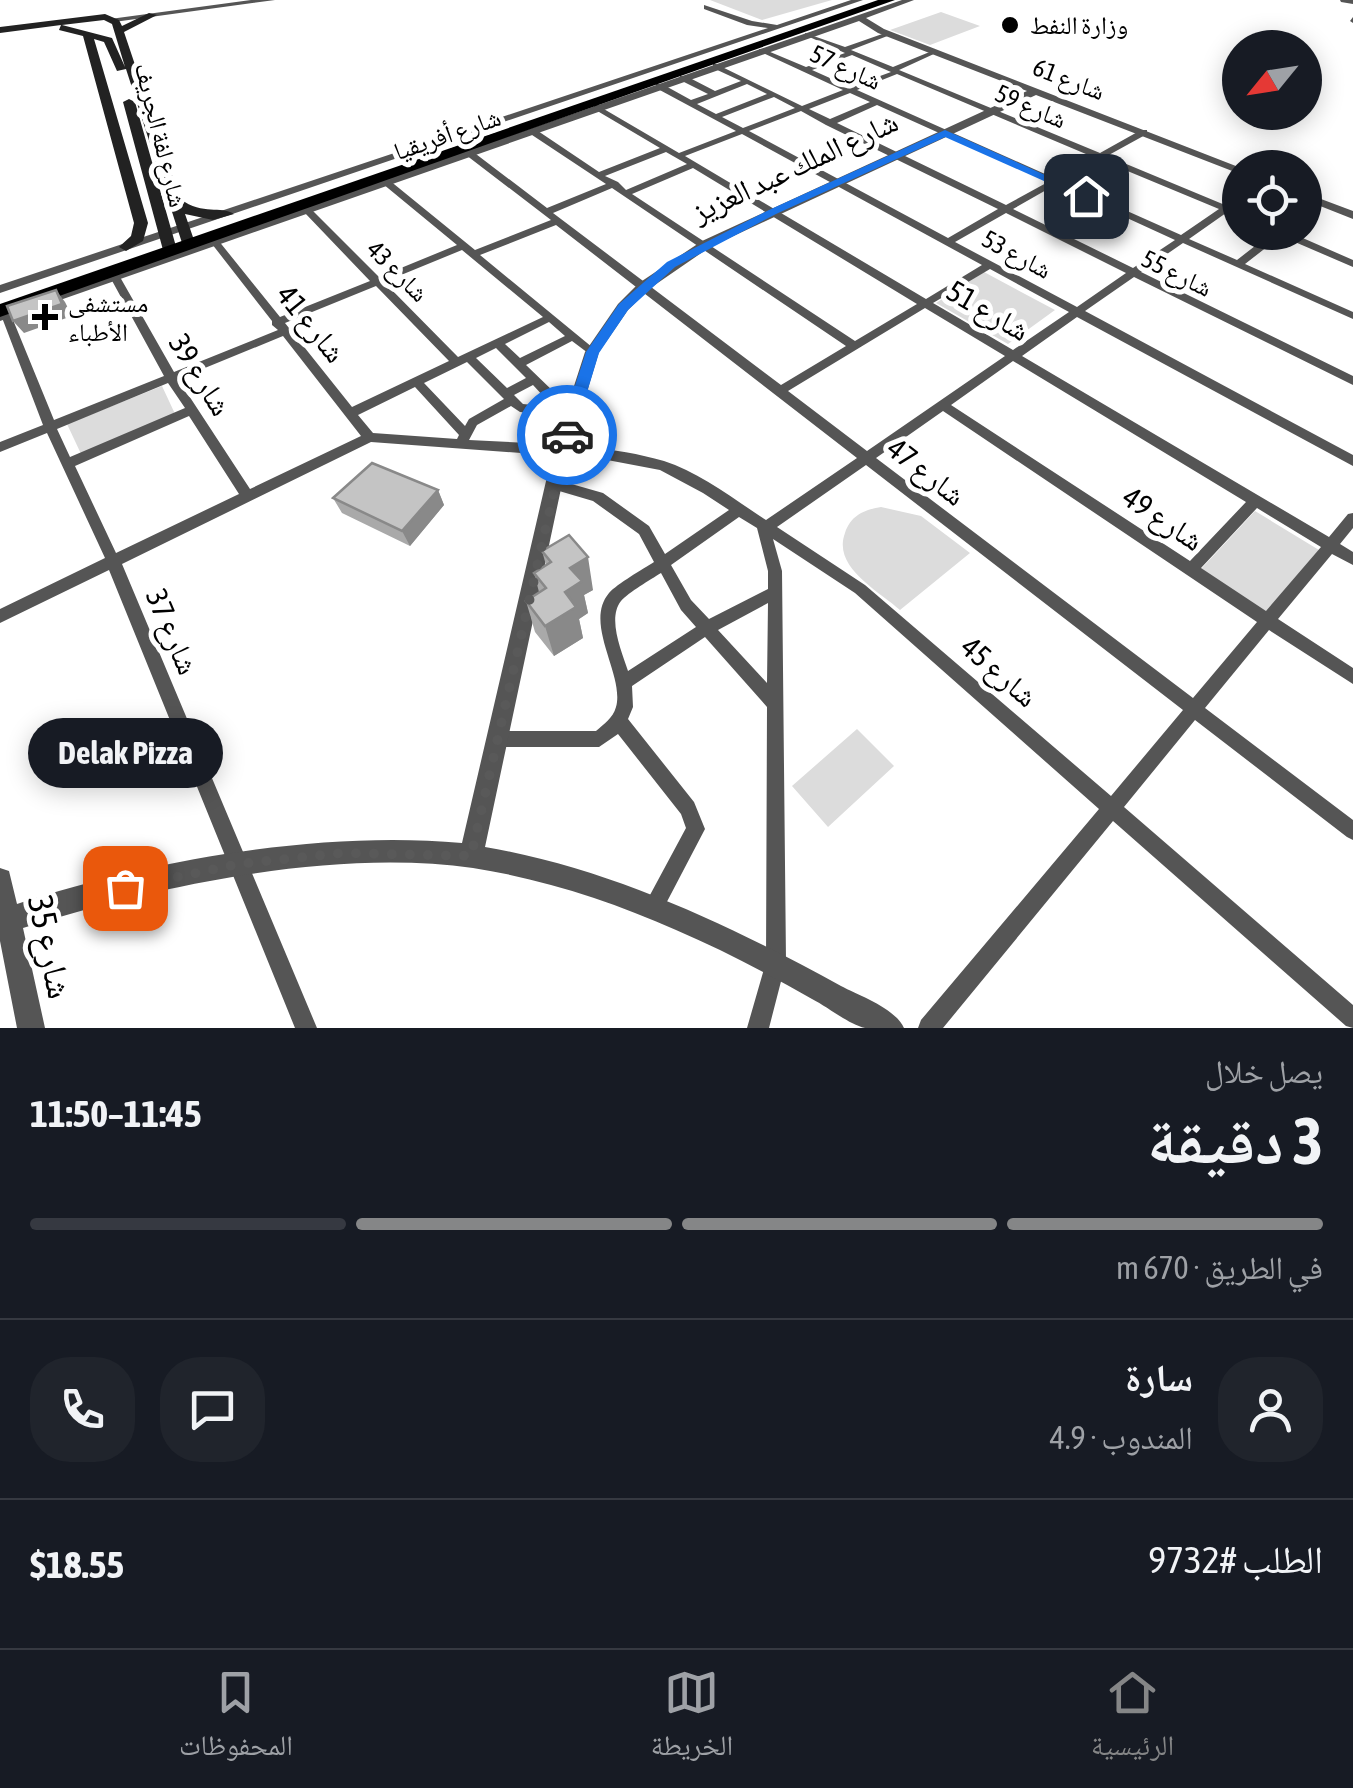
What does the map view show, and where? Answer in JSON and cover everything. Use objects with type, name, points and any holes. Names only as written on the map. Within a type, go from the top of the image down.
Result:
[{"type":"highway","name":"شارع أفريقيا","points":[[551,113],[889,0]]},
{"type":"highway","name":"شارع أفريقيا","points":[[0,298],[409,165],[863,6]]},
{"type":"highway","points":[[838,7],[863,6]]},
{"type":"highway","points":[[386,158],[409,165]]},
{"type":"highway","name":"شارع أفريقيا","points":[[2,314],[167,242]]},
{"type":"main road","points":[[2,29],[113,22],[152,14]]},
{"type":"main road","points":[[2,29],[113,22]]},
{"type":"main road","points":[[113,22],[184,236]]},
{"type":"main road","points":[[34,28],[87,32],[141,223],[138,238],[126,247]]},
{"type":"main road","name":"شارع لفة الجريف","points":[[87,32],[108,40],[116,51],[167,242]]},
{"type":"main road","points":[[174,201],[186,212],[227,214]]},
{"type":"street","points":[[113,22],[243,0]]},
{"type":"street","points":[[152,14],[271,0]]},
{"type":"street","points":[[690,0],[745,25],[750,31],[746,37]]},
{"type":"street","name":"شارع أفريقيا","points":[[184,236],[227,214],[386,158],[652,78],[683,78],[837,24],[863,6],[910,0]]},
{"type":"street","points":[[1344,0],[1353,2]]},
{"type":"street","points":[[863,6],[884,33]]},
{"type":"street","points":[[706,7],[757,25],[786,24]]},
{"type":"street","name":"شارع أفريقيا","points":[[2,314],[386,182],[409,165],[468,154],[532,131],[597,107],[746,37],[838,7]]},
{"type":"street","points":[[837,24],[884,33]]},
{"type":"street","points":[[806,70],[884,33]]},
{"type":"street","name":"شارع 61","points":[[884,33],[1222,164]]},
{"type":"street","name":"شارع 59","points":[[807,34],[1222,207]]},
{"type":"street","name":"شارع 57","points":[[761,50],[1353,316]]},
{"type":"street","points":[[678,156],[850,90],[934,52]]},
{"type":"street","name":"شارع 55","points":[[716,66],[1353,381]]},
{"type":"street","name":"شارع 53","points":[[652,78],[689,104],[1353,461]]},
{"type":"street","points":[[683,78],[714,94]]},
{"type":"street","points":[[689,104],[747,82]]},
{"type":"street","name":"شارع الملك عبد العزيز","points":[[471,856],[562,452],[566,413],[592,352],[624,307],[644,286],[706,244],[1036,91]]},
{"type":"street","points":[[714,117],[772,95]]},
{"type":"street","points":[[829,124],[877,102]]},
{"type":"street","name":"شارع 51","points":[[597,107],[1353,559]]},
{"type":"street","points":[[532,131],[856,346]]},
{"type":"street","points":[[948,242],[1144,132]]},
{"type":"street","points":[[601,174],[666,149]]},
{"type":"street","name":"شارع 47","points":[[468,154],[1353,831]]},
{"type":"street","points":[[628,192],[694,165]]},
{"type":"street","points":[[386,182],[592,352]]},
{"type":"street","points":[[0,448],[171,378],[377,282],[552,216],[615,184]]},
{"type":"street","points":[[1322,203],[1353,215]]},
{"type":"street","name":"شارع 43","points":[[307,210],[377,282],[509,397]]},
{"type":"street","points":[[758,1028],[776,962],[775,592],[771,548],[763,528],[1222,212]]},
{"type":"street","name":"شارع أفريقيا","points":[[0,289],[126,247],[167,242]]},
{"type":"street","name":"شارع 41","points":[[215,242],[369,437]]},
{"type":"street","points":[[1238,264],[1256,250]]},
{"type":"street","points":[[1321,250],[1353,264]]},
{"type":"street","points":[[780,391],[988,265]]},
{"type":"street","name":"شارع 39","points":[[116,277],[171,378],[248,496]]},
{"type":"street","name":"شارع 37","points":[[2,314],[114,564],[306,1028]]},
{"type":"street","points":[[350,413],[549,318]]},
{"type":"street","points":[[520,363],[572,337]]},
{"type":"street","points":[[498,342],[566,413]]},
{"type":"street","points":[[417,382],[462,438],[473,422],[534,379]]},
{"type":"street","points":[[509,397],[525,410],[566,413]]},
{"type":"street","name":"شارع 49","points":[[943,405],[1353,677]]},
{"type":"street","points":[[68,464],[192,410]]},
{"type":"street","points":[[0,616],[369,437]]},
{"type":"street","name":"شارع 45","points":[[369,437],[462,438],[627,457],[664,466],[740,509],[763,528],[807,552],[860,589],[1353,1019]]},
{"type":"street","points":[[554,484],[598,497],[639,526],[705,629],[776,706]]},
{"type":"street","points":[[1190,570],[1255,501]]},
{"type":"street","points":[[497,738],[598,739],[620,723],[624,715],[625,682],[606,620],[614,598],[740,509]]},
{"type":"street","points":[[929,1028],[1353,518]]},
{"type":"street","points":[[625,682],[705,629],[775,592]]},
{"type":"street","points":[[620,723],[688,808],[696,829],[652,908]]},
{"type":"street","points":[[5,921],[125,888],[239,864],[342,853],[471,856],[554,875],[652,908],[776,962],[890,1028]]},
{"type":"street","name":"شارع 35","points":[[0,880],[5,921],[32,1028]]},
{"type":"shaded area","points":[[710,0],[832,0],[762,20]]},
{"type":"shaded area","points":[[941,12],[980,26],[930,45],[890,30]]},
{"type":"shaded area","points":[[984,272],[1055,310],[1008,344],[936,303]]},
{"type":"shaded area","points":[[162,386],[176,416],[82,456],[67,424]]},
{"type":"shaded area","points":[[881,507],[921,516],[970,553],[900,610],[860,577],[845,557],[843,545],[848,527],[864,512]]},
{"type":"shaded area","points":[[1255,511],[1319,550],[1266,612],[1201,569]]},
{"type":"shaded area","points":[[857,729],[894,766],[828,827],[792,786]]},
{"type":"building","points":[[56,290],[62,304],[13,321],[7,306]]},
{"type":"building","points":[[372,463],[438,490],[402,531],[333,498]]},
{"type":"building","points":[[569,535],[588,557],[570,568],[582,581],[565,592],[576,607],[545,626],[526,601],[546,588],[534,573],[551,562],[542,551]]},
{"type":"way so far","points":[[125,888],[239,864],[342,853],[471,856],[567,435]]},
{"type":"place","name":"وزارة النفط","points":[[1010,25]]},
{"type":"place","name":"مستشفی الأطباء","points":[[45,317]]},
{"type":"place","name":"Delak Pizza","points":[[125,888]]},
{"type":"route","points":[[567,435],[592,352],[624,307],[671,264],[772,212],[945,133],[1086,196]]}]
